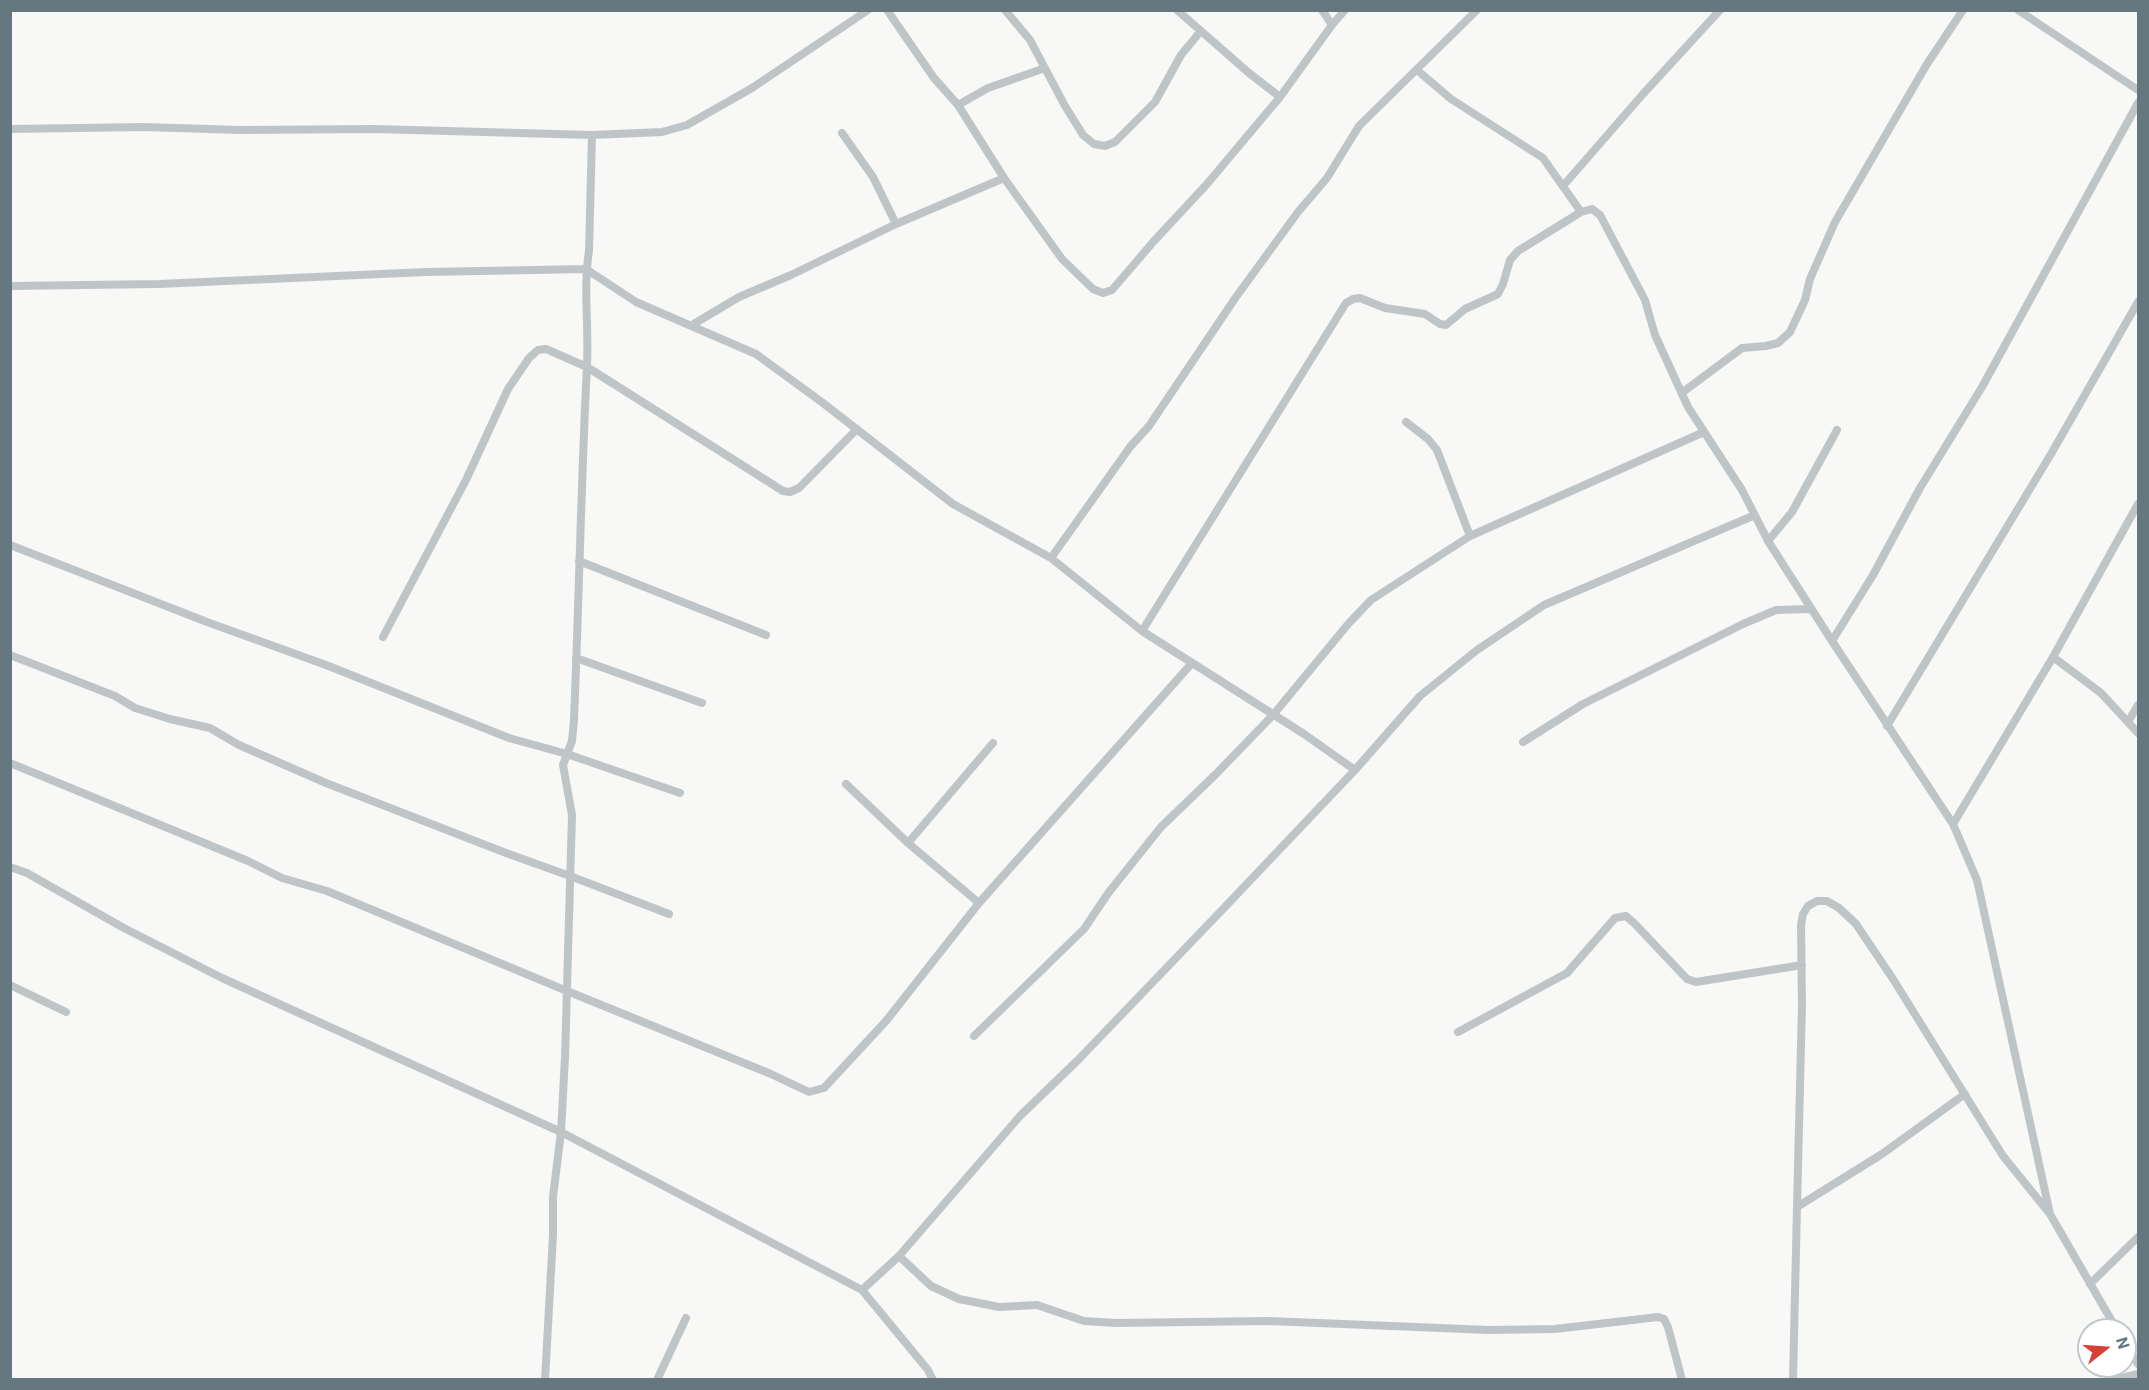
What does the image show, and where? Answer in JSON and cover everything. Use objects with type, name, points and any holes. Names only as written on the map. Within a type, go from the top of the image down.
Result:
[{"type":"street","points":[[10,129],[144,127],[240,130],[375,129],[592,135],[662,132],[687,125],[752,88],[868,10]]},
{"type":"street","points":[[887,10],[934,78],[958,105],[1004,178],[1062,259],[1093,289],[1103,294],[1112,290],[1207,184],[1280,96],[1345,10]]},
{"type":"street","points":[[1005,10],[1030,40],[1083,135],[1094,144],[1105,146],[1115,142],[1155,102],[1181,56],[1200,32]]},
{"type":"street","points":[[1177,10],[1200,32],[1280,96]]},
{"type":"street","points":[[1322,10],[1332,25]]},
{"type":"street","points":[[1051,558],[1130,447],[1149,426],[1236,297],[1298,212],[1327,178],[1359,126],[1477,10]]},
{"type":"street","points":[[1563,186],[1720,10]]},
{"type":"street","points":[[1683,392],[1742,348],[1778,343],[1790,332],[1835,222],[1927,64],[1963,10]]},
{"type":"street","points":[[2018,10],[2138,87]]},
{"type":"street","points":[[958,105],[988,88],[1045,68]]},
{"type":"street","points":[[1417,70],[1451,99],[1543,158],[1581,212]]},
{"type":"street","points":[[1832,641],[1873,575],[1920,488],[1988,377],[2139,104]]},
{"type":"street","points":[[842,134],[873,177],[896,224]]},
{"type":"street","points":[[545,1380],[552,1267],[553,1197],[561,1132],[567,991],[572,815],[563,765],[572,741],[576,658],[587,367],[586,269],[589,251],[592,135]]},
{"type":"street","points":[[692,325],[739,297],[791,275],[896,224],[1004,178]]},
{"type":"street","points":[[1142,631],[1346,303],[1360,298],[1385,308],[1425,314],[1440,324],[1446,325],[1465,309],[1498,294],[1510,260],[1518,251],[1581,212],[1592,209],[1600,214],[1645,300],[1655,335],[1688,407],[1742,490],[1768,541],[1811,609],[1953,824],[1977,880],[2050,1214]]},
{"type":"street","points":[[10,286],[159,284],[426,272],[586,269],[636,302],[756,354],[953,504],[1051,558],[1142,631],[1355,770]]},
{"type":"street","points":[[1887,726],[2051,454],[2139,302]]},
{"type":"street","points":[[383,637],[466,480],[508,389],[529,357],[538,350],[546,349],[587,367],[783,491],[790,492],[799,488],[856,429]]},
{"type":"street","points":[[1406,422],[1428,439],[1437,450],[1470,536]]},
{"type":"street","points":[[1768,541],[1791,512],[1837,430]]},
{"type":"street","points":[[974,1036],[1084,929],[1109,892],[1161,827],[1273,715],[1349,623],[1371,600],[1470,536],[1704,432]]},
{"type":"street","points":[[1953,824],[2053,657],[2139,504]]},
{"type":"street","points":[[862,1290],[898,1256],[1020,1116],[1078,1060],[1355,770],[1420,696],[1477,650],[1544,605],[1755,515]]},
{"type":"street","points":[[10,545],[207,622],[326,665],[509,738],[567,754],[680,793]]},
{"type":"street","points":[[579,561],[766,635]]},
{"type":"street","points":[[1523,742],[1583,704],[1743,624],[1776,610],[1811,609]]},
{"type":"street","points":[[10,655],[116,696],[135,708],[210,728],[239,745],[326,783],[669,914]]},
{"type":"street","points":[[2053,657],[2101,693],[2139,733]]},
{"type":"street","points":[[576,658],[702,704]]},
{"type":"street","points":[[10,763],[238,856],[282,878],[327,891],[771,1074],[809,1092],[824,1088],[886,1021],[979,903],[1192,663]]},
{"type":"street","points":[[2128,722],[2139,705]]},
{"type":"street","points":[[908,843],[993,743]]},
{"type":"street","points":[[846,784],[908,843],[979,903]]},
{"type":"street","points":[[10,867],[27,873],[122,927],[222,978],[561,1132],[862,1290],[928,1370],[933,1380]]},
{"type":"street","points":[[1793,1380],[1803,914],[1808,906],[1817,902],[1827,901],[1839,908],[1856,924],[2003,1156],[2050,1214],[2110,1318]]},
{"type":"street","points":[[1458,1032],[1568,973],[1615,918],[1626,916],[1687,979],[1696,982],[1802,965]]},
{"type":"street","points":[[10,985],[66,1012]]},
{"type":"street","points":[[1797,1207],[1882,1154],[1965,1094]]},
{"type":"street","points":[[2090,1284],[2139,1237]]},
{"type":"street","points":[[898,1256],[931,1286],[959,1299],[999,1307],[1037,1305],[1084,1321],[1116,1323],[1269,1321],[1489,1330],[1555,1329],[1658,1317],[1664,1319],[1668,1327],[1682,1380]]},
{"type":"street","points":[[657,1380],[686,1318]]},
{"type":"street","points":[[2113,1380],[2139,1374]]}]
